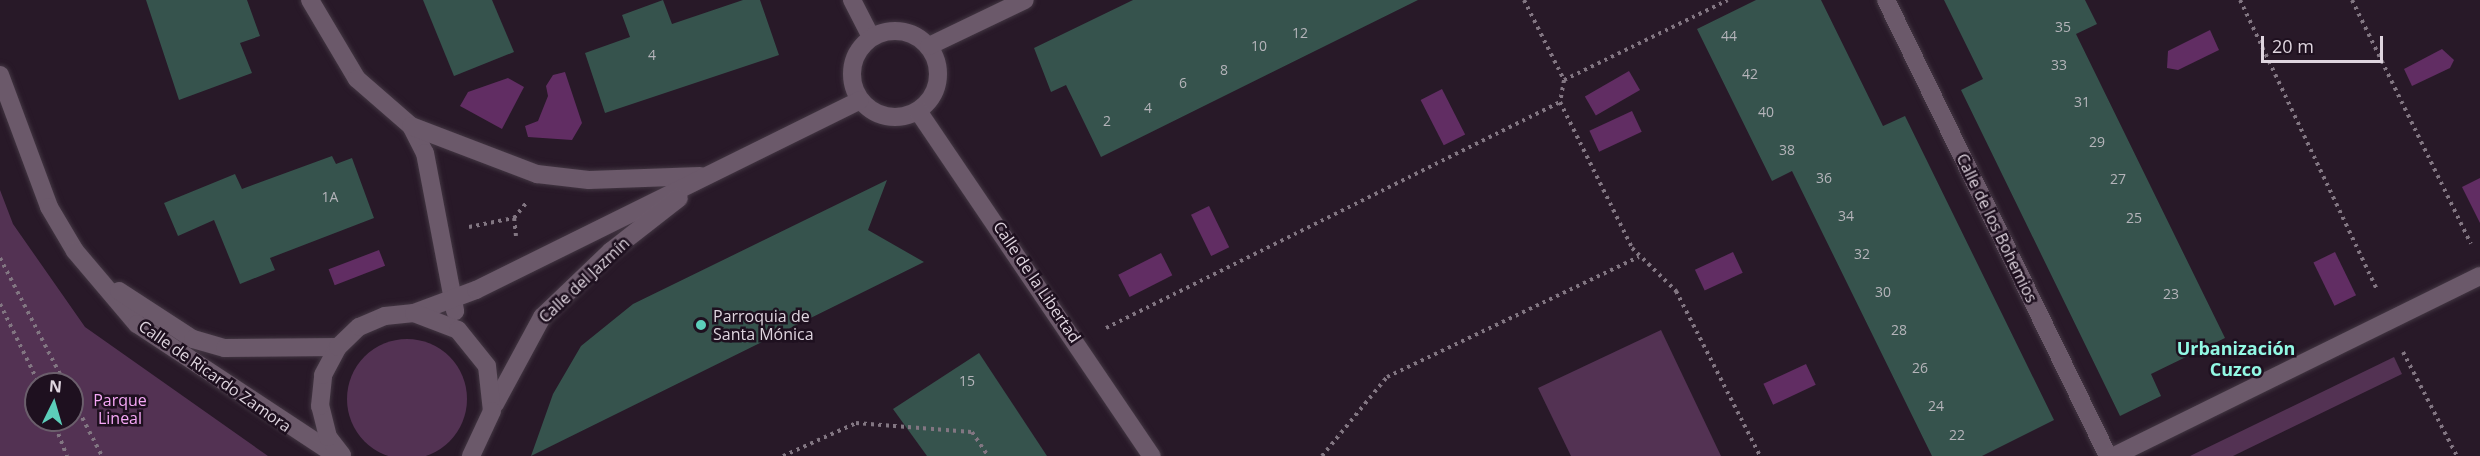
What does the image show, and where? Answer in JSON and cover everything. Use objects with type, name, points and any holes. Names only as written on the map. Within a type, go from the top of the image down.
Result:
[{"type":"street","name":"Calle del Jazmín","points":[[310,0],[357,79],[411,126],[537,174],[589,180],[708,175]]},
{"type":"street","points":[[852,0],[871,37]]},
{"type":"street","points":[[929,46],[1025,0]]},
{"type":"street","name":"Calle de los Bohemios","points":[[1886,0],[2108,456]]},
{"type":"street","points":[[893,30],[912,33],[929,46],[939,68],[936,90],[918,111],[899,117],[877,114],[860,100],[851,78],[856,53],[871,37],[893,30]]},
{"type":"street","name":"Calle de Ricardo Zamora","points":[[0,75],[49,207],[75,251],[105,282],[137,324],[337,456]]},
{"type":"street","name":"Calle del Jazmín","points":[[414,314],[453,300],[860,100]]},
{"type":"street","name":"Calle de la Libertad","points":[[918,111],[1152,456]]},
{"type":"street","name":"Calle del Jazmín","points":[[411,126],[428,164],[458,330]]},
{"type":"street","name":"Calle del Jazmín","points":[[477,452],[513,362],[542,317],[611,251],[708,175]]},
{"type":"street","points":[[2114,456],[2480,276]]},
{"type":"street","name":"Calle de Ricardo Zamora","points":[[105,282],[193,339],[267,351],[338,347]]},
{"type":"street","points":[[343,456],[328,437],[320,406],[323,375],[338,347],[359,327],[385,316],[414,314],[458,330],[487,366],[492,411]]},
{"type":"path","points":[[1524,0],[1564,80],[1560,102],[1639,258],[1676,291],[1760,456]]},
{"type":"path","points":[[1564,80],[1728,0]]},
{"type":"path","points":[[2240,0],[2377,290]]},
{"type":"path","points":[[2352,0],[2471,244]]},
{"type":"path","points":[[1106,328],[1560,102]]},
{"type":"path","points":[[456,229],[514,218],[531,196]]},
{"type":"path","points":[[514,218],[517,249]]},
{"type":"path","points":[[0,258],[59,372]]},
{"type":"path","points":[[1322,456],[1387,377],[1639,258]]},
{"type":"path","points":[[0,304],[33,372]]},
{"type":"path","points":[[2403,352],[2457,456]]},
{"type":"path","points":[[84,421],[102,456]]},
{"type":"path","points":[[783,456],[856,423],[972,432],[988,456]]},
{"type":"path","points":[[58,432],[67,456]]},
{"type":"green space","name":"Parque Lineal","points":[[0,190],[13,224],[85,327],[268,456],[0,456]]},
{"type":"green space","points":[[1661,330],[1721,456],[1571,456],[1538,388]]},
{"type":"green space","points":[[407,339],[430,344],[449,357],[462,376],[467,399],[462,422],[449,441],[430,454],[407,459],[384,454],[365,441],[352,422],[347,399],[352,376],[365,357],[384,344]]},
{"type":"green space","points":[[2394,357],[2402,374],[2233,456],[2190,456]]},
{"type":"shaded area","points":[[2210,30],[2219,50],[2178,70],[2167,68],[2168,51]]},
{"type":"shaded area","points":[[2442,49],[2454,60],[2450,68],[2412,86],[2404,69]]},
{"type":"shaded area","points":[[1629,71],[1640,90],[1596,116],[1585,96]]},
{"type":"shaded area","points":[[565,72],[582,123],[572,140],[528,137],[525,126],[538,121],[548,96],[546,86],[553,75]]},
{"type":"shaded area","points":[[508,78],[524,87],[502,129],[460,106],[468,92]]},
{"type":"shaded area","points":[[1442,89],[1465,134],[1444,145],[1421,100]]},
{"type":"shaded area","points":[[1632,111],[1642,132],[1599,152],[1589,131]]},
{"type":"shaded area","points":[[2480,178],[2480,223],[2462,187]]},
{"type":"shaded area","points":[[1209,206],[1229,247],[1211,256],[1191,215]]},
{"type":"shaded area","points":[[379,250],[385,266],[335,285],[329,269]]},
{"type":"shaded area","points":[[1733,252],[1743,273],[1705,291],[1695,270]]},
{"type":"shaded area","points":[[2335,252],[2356,295],[2334,306],[2313,263]]},
{"type":"shaded area","points":[[1161,253],[1172,275],[1130,297],[1118,275]]},
{"type":"shaded area","points":[[1806,364],[1816,385],[1773,405],[1763,384]]},
{"type":"building","points":[[146,0],[247,0],[260,36],[240,43],[252,73],[179,100]]},
{"type":"building","points":[[423,0],[492,0],[514,52],[454,76]]},
{"type":"building","points":[[663,0],[672,24],[743,0],[760,0],[779,55],[605,113],[585,53],[630,37],[622,15]]},
{"type":"building","points":[[1133,0],[1418,0],[1101,157],[1066,85],[1051,92],[1034,48]]},
{"type":"building","points":[[1756,0],[1821,0],[1883,126],[1905,116],[2054,420],[1982,456],[1932,456],[1792,171],[1772,181],[1697,29]]},
{"type":"building","points":[[1944,0],[2085,0],[2097,24],[2076,34],[2225,338],[2151,374],[2161,396],[2120,416],[1961,90],[1983,79]]},
{"type":"building","points":[[332,156],[336,164],[352,158],[374,218],[270,258],[275,270],[240,284],[214,220],[178,236],[164,203],[235,174],[242,189]]},
{"type":"building","name":"Parroquia de Santa Mónica","points":[[887,180],[868,230],[924,262],[531,456],[553,394],[581,346],[633,304]]},
{"type":"building","points":[[979,353],[1047,456],[927,456],[893,409]]},
{"type":"place","name":"Parroquia de Santa Mónica","points":[[701,325]]},
{"type":"district","name":"Urbanización Cuzco","points":[[2236,359]]}]
